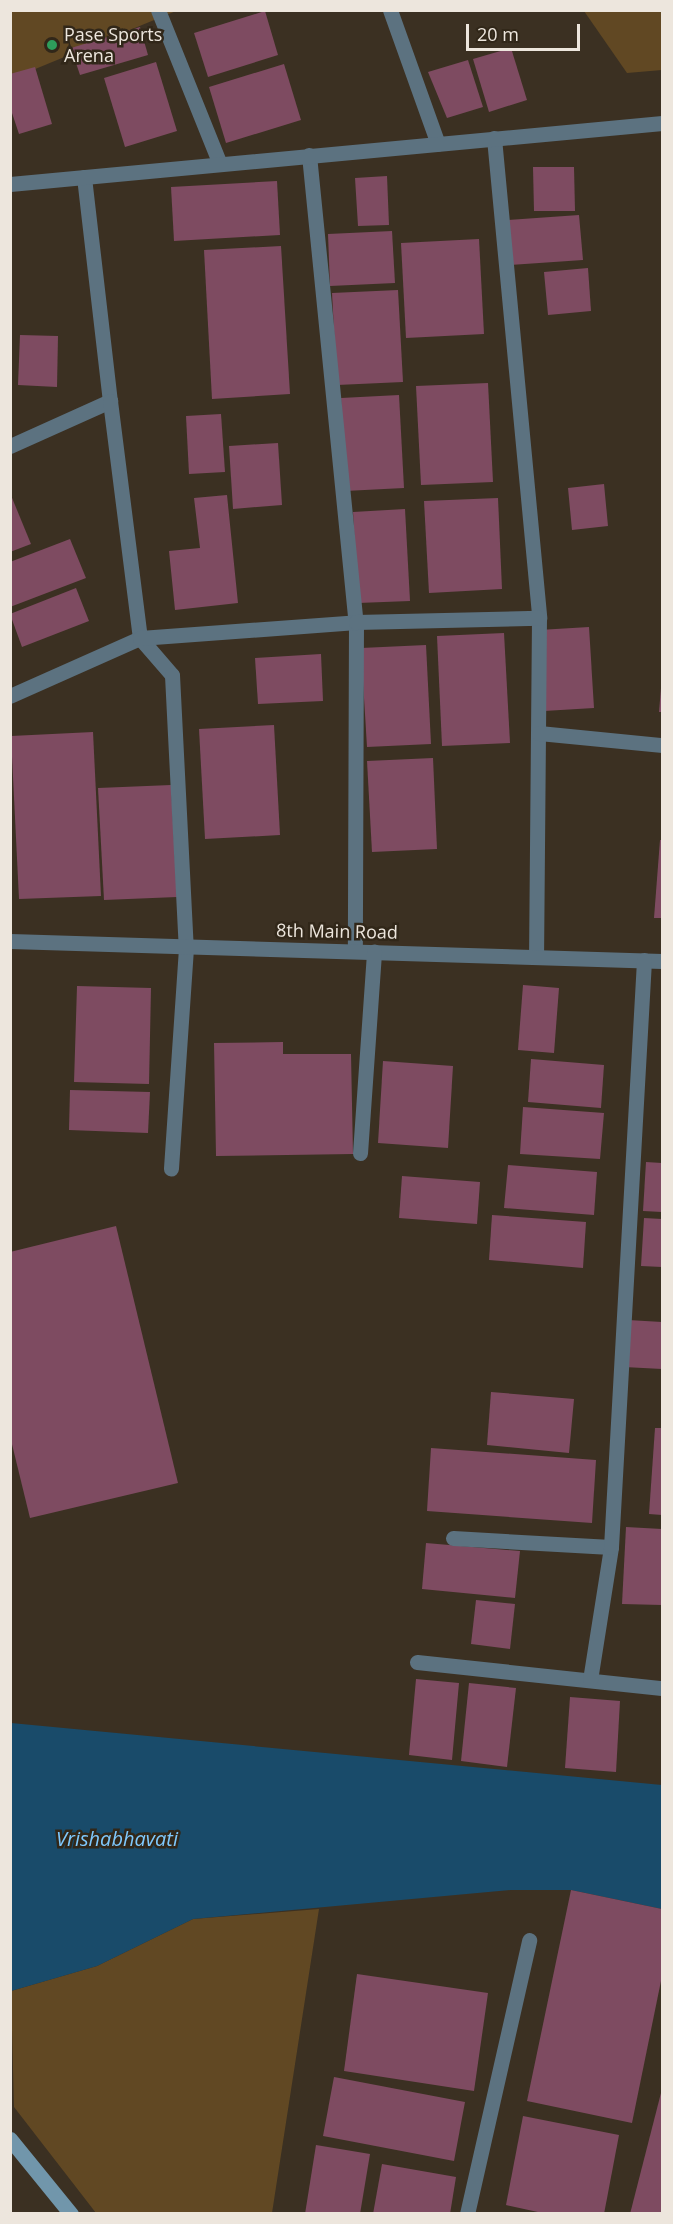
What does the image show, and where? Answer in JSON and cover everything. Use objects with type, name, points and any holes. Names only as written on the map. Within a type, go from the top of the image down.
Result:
[{"type":"street","points":[[158,10],[220,164]]},
{"type":"street","points":[[390,10],[438,144]]},
{"type":"street","points":[[10,184],[663,123]]},
{"type":"street","points":[[494,138],[539,618],[536,956]]},
{"type":"street","points":[[309,155],[356,622],[355,950]]},
{"type":"street","points":[[84,177],[140,638],[172,675],[186,948],[171,1168]]},
{"type":"street","points":[[10,446],[110,401]]},
{"type":"street","points":[[10,696],[140,638],[356,622],[539,618]]},
{"type":"street","points":[[538,734],[663,745]]},
{"type":"street","name":"8th Main Road","points":[[10,941],[663,961]]},
{"type":"street","points":[[360,1153],[374,951]]},
{"type":"street","points":[[590,1680],[610,1547],[644,960]]},
{"type":"street","points":[[453,1538],[610,1547]]},
{"type":"street","points":[[417,1662],[663,1688]]},
{"type":"street","points":[[467,2214],[530,1940]]},
{"type":"street","points":[[10,2139],[71,2214]]},
{"type":"shaded area","name":"Pase Sports Arena","points":[[11,11],[176,11],[11,79]]},
{"type":"shaded area","points":[[584,11],[662,11],[662,70],[627,73]]},
{"type":"shaded area","points":[[319,1909],[272,2213],[96,2213],[14,2107],[11,1991],[97,1966],[193,1919]]},
{"type":"water","name":"Vrishabhavati","points":[[11,1723],[662,1785],[662,1909],[571,1890],[511,1890],[193,1919],[97,1966],[11,1991]]},
{"type":"building","points":[[265,11],[278,55],[208,77],[194,33]]},
{"type":"building","points":[[140,27],[148,55],[80,75],[71,48]]},
{"type":"building","points":[[511,48],[527,100],[489,112],[473,59]]},
{"type":"building","points":[[468,60],[483,107],[447,118],[428,72]]},
{"type":"building","points":[[156,62],[177,131],[125,147],[104,78]]},
{"type":"building","points":[[284,64],[301,120],[226,143],[209,87]]},
{"type":"building","points":[[35,67],[52,124],[19,134],[10,107],[10,74]]},
{"type":"building","points":[[533,167],[574,167],[575,211],[534,211]]},
{"type":"building","points":[[387,176],[389,225],[358,226],[355,178]]},
{"type":"building","points":[[277,181],[280,235],[174,241],[171,187]]},
{"type":"building","points":[[579,215],[583,260],[510,265],[507,220]]},
{"type":"building","points":[[392,231],[395,283],[330,286],[328,234]]},
{"type":"building","points":[[479,239],[484,334],[406,338],[401,243]]},
{"type":"building","points":[[281,246],[290,394],[212,399],[204,250]]},
{"type":"building","points":[[588,268],[591,311],[548,315],[544,272]]},
{"type":"building","points":[[398,290],[403,382],[337,385],[332,293]]},
{"type":"building","points":[[20,335],[58,336],[57,387],[18,385]]},
{"type":"building","points":[[488,383],[493,482],[421,485],[416,386]]},
{"type":"building","points":[[399,395],[404,488],[345,491],[341,398]]},
{"type":"building","points":[[221,414],[225,472],[189,474],[186,416]]},
{"type":"building","points":[[278,443],[282,505],[233,509],[229,446]]},
{"type":"building","points":[[604,484],[608,526],[572,530],[568,488]]},
{"type":"building","points":[[10,493],[31,544],[10,552]]},
{"type":"building","points":[[227,495],[238,603],[175,610],[169,551],[200,548],[194,498]]},
{"type":"building","points":[[498,498],[502,589],[429,593],[424,501]]},
{"type":"building","points":[[405,509],[410,601],[358,603],[353,512]]},
{"type":"building","points":[[70,539],[86,578],[10,607],[10,562]]},
{"type":"building","points":[[76,588],[89,621],[22,647],[10,614]]},
{"type":"building","points":[[589,627],[594,708],[544,711],[539,630]]},
{"type":"building","points":[[504,633],[510,743],[442,746],[437,636]]},
{"type":"building","points":[[426,645],[431,744],[367,747],[361,648]]},
{"type":"building","points":[[321,654],[323,701],[258,704],[255,658]]},
{"type":"building","points":[[661,688],[662,712],[659,712]]},
{"type":"building","points":[[274,725],[280,835],[205,839],[199,729]]},
{"type":"building","points":[[93,732],[101,896],[19,899],[11,736]]},
{"type":"building","points":[[433,758],[437,849],[372,852],[367,761]]},
{"type":"building","points":[[171,785],[177,897],[104,900],[98,788]]},
{"type":"building","points":[[660,840],[662,840],[662,918],[654,918]]},
{"type":"building","points":[[523,985],[559,988],[554,1053],[518,1050]]},
{"type":"building","points":[[77,986],[151,988],[149,1084],[74,1082]]},
{"type":"building","points":[[283,1042],[283,1054],[351,1054],[353,1154],[216,1156],[214,1043]]},
{"type":"building","points":[[531,1059],[604,1065],[601,1108],[528,1102]]},
{"type":"building","points":[[383,1061],[453,1066],[448,1148],[378,1143]]},
{"type":"building","points":[[70,1090],[150,1092],[148,1133],[69,1130]]},
{"type":"building","points":[[523,1107],[604,1113],[600,1159],[520,1154]]},
{"type":"building","points":[[646,1162],[662,1163],[662,1212],[643,1211]]},
{"type":"building","points":[[508,1165],[597,1172],[594,1215],[504,1208]]},
{"type":"building","points":[[402,1176],[480,1182],[477,1224],[399,1218]]},
{"type":"building","points":[[492,1215],[586,1222],[583,1268],[489,1260]]},
{"type":"building","points":[[644,1218],[662,1219],[662,1267],[641,1266]]},
{"type":"building","points":[[116,1226],[178,1483],[30,1518],[10,1436],[10,1252]]},
{"type":"building","points":[[628,1320],[662,1322],[662,1369],[624,1367]]},
{"type":"building","points":[[491,1392],[574,1399],[569,1453],[487,1445]]},
{"type":"building","points":[[655,1428],[662,1428],[662,1515],[649,1514]]},
{"type":"building","points":[[431,1448],[596,1460],[592,1523],[427,1511]]},
{"type":"building","points":[[626,1527],[662,1529],[662,1605],[622,1604]]},
{"type":"building","points":[[426,1543],[520,1551],[515,1598],[422,1589]]},
{"type":"building","points":[[476,1600],[515,1604],[510,1649],[471,1644]]},
{"type":"building","points":[[416,1679],[459,1683],[452,1760],[409,1755]]},
{"type":"building","points":[[469,1683],[516,1688],[507,1767],[461,1761]]},
{"type":"building","points":[[570,1697],[620,1701],[616,1772],[565,1768]]},
{"type":"building","points":[[571,1890],[662,1909],[662,1976],[632,2123],[527,2101]]},
{"type":"building","points":[[357,1974],[488,1993],[474,2091],[344,2071]]},
{"type":"building","points":[[334,2077],[465,2102],[454,2161],[323,2136]]},
{"type":"building","points":[[662,2089],[662,2214],[630,2214]]},
{"type":"building","points":[[523,2116],[619,2135],[604,2214],[547,2214],[506,2205]]},
{"type":"building","points":[[316,2145],[370,2154],[360,2214],[305,2214]]},
{"type":"building","points":[[382,2164],[456,2177],[450,2214],[373,2214]]},
{"type":"place","name":"Pase Sports Arena","points":[[52,45]]}]
